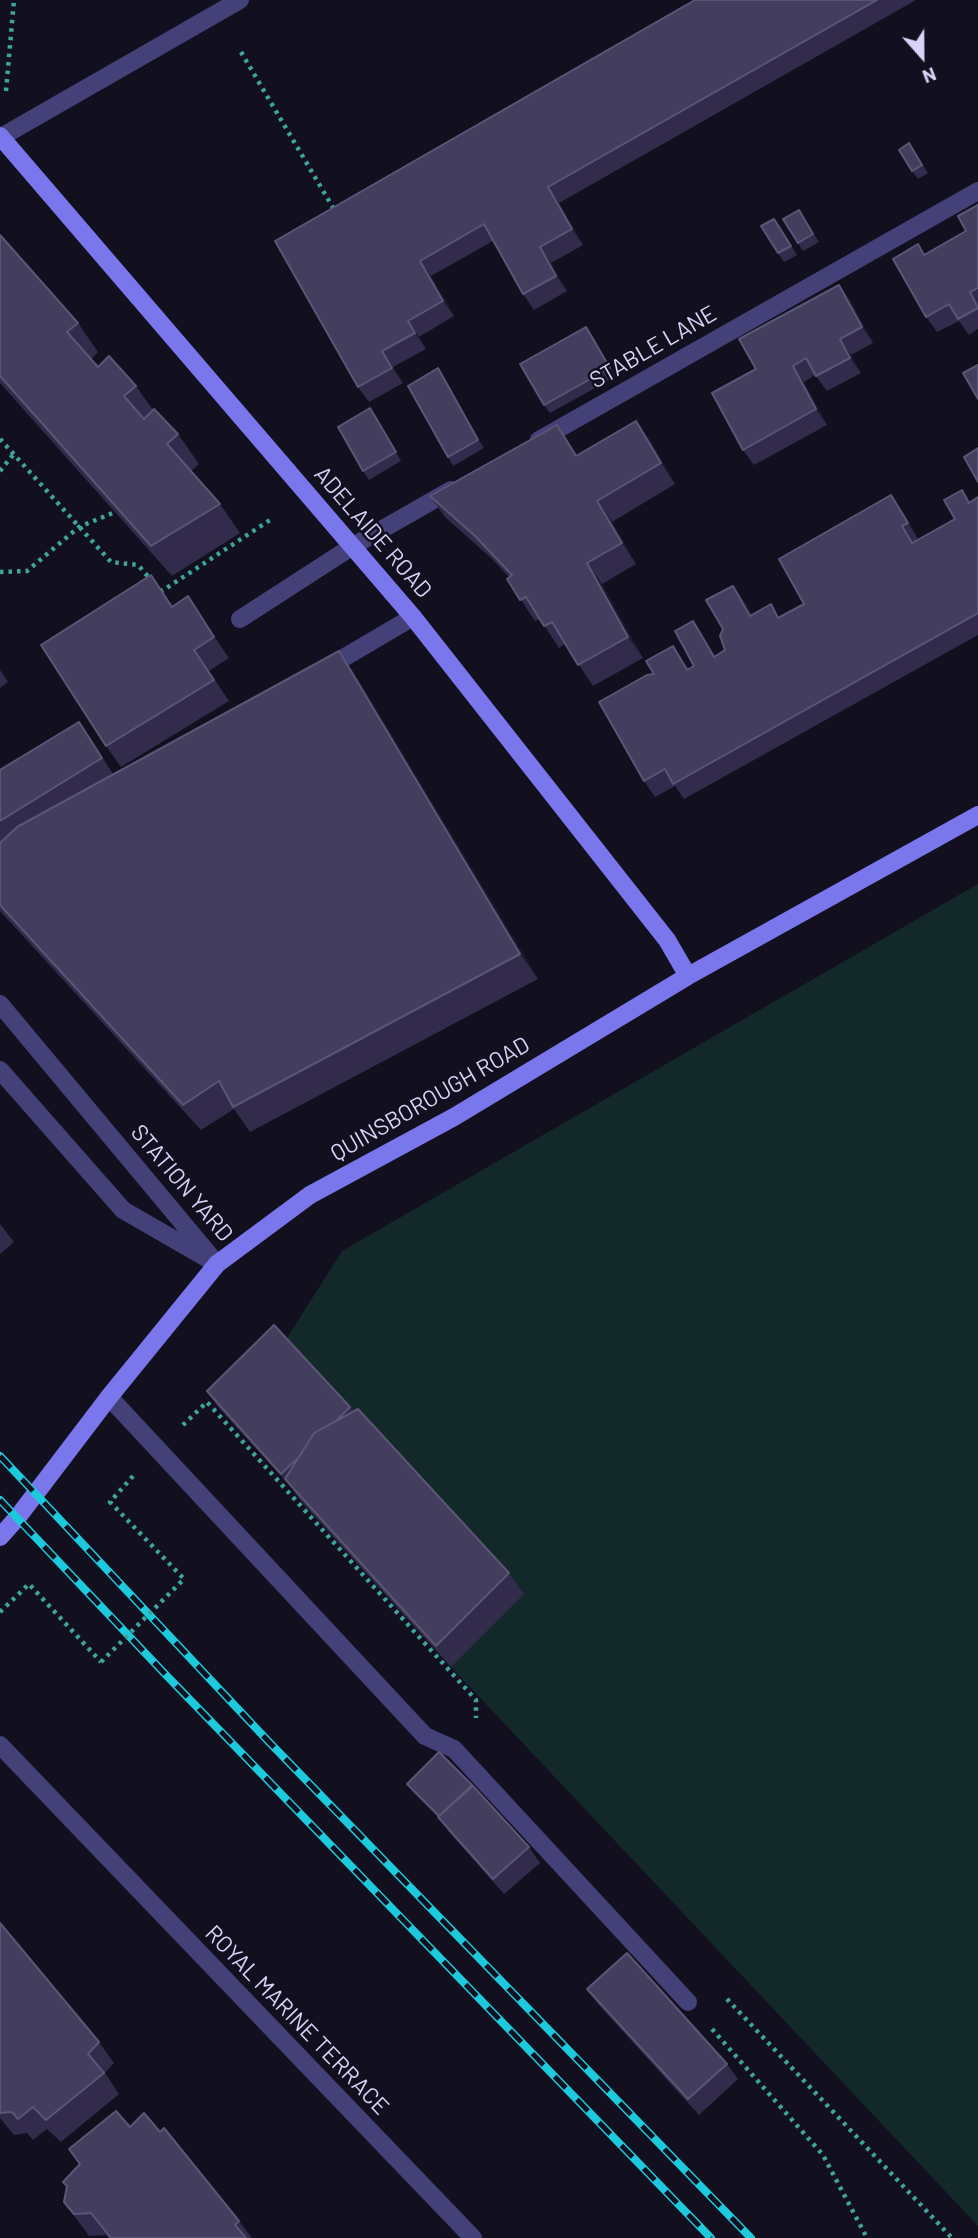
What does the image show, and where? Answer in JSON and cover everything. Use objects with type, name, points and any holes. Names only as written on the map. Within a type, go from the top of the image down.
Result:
[{"type":"main road","name":"ADELAIDE ROAD","points":[[0,137],[413,617],[667,940],[688,976]]},
{"type":"main road","name":"QUINSBOROUGH ROAD","points":[[0,1537],[109,1396],[217,1264],[310,1195],[454,1117],[688,976],[978,815]]},
{"type":"street","points":[[0,137],[240,0]]},
{"type":"street","name":"STABLE LANE","points":[[519,451],[978,191]]},
{"type":"street","points":[[240,619],[353,546],[471,479]]},
{"type":"street","points":[[303,682],[413,617]]},
{"type":"street","name":"STATION YARD","points":[[0,1004],[217,1264]]},
{"type":"street","name":"STATION YARD","points":[[0,1070],[123,1210],[217,1264]]},
{"type":"street","points":[[109,1396],[425,1736],[454,1749],[688,2002]]},
{"type":"street","name":"ROYAL MARINE TERRACE","points":[[0,1745],[473,2238]]},
{"type":"path","points":[[0,137],[15,0]]},
{"type":"path","points":[[241,52],[336,212]]},
{"type":"path","points":[[1,441],[111,562],[138,565],[162,591],[270,520]]},
{"type":"path","points":[[0,471],[13,455]]},
{"type":"path","points":[[0,572],[27,571],[79,527],[115,512]]},
{"type":"path","points":[[0,1612],[29,1584],[101,1662],[184,1579],[110,1502],[131,1478]]},
{"type":"path","points":[[688,2002],[824,2155],[867,2238]]},
{"type":"green space","points":[[978,884],[978,2226],[451,1667],[292,1490],[361,1423],[285,1341],[342,1251]]},
{"type":"building","points":[[695,0],[877,0],[548,187],[572,229],[540,247],[556,276],[523,294],[484,224],[420,261],[443,301],[408,321],[415,333],[382,351],[392,368],[358,387],[275,241]]},
{"type":"building","points":[[909,143],[922,165],[912,171],[899,150]]},
{"type":"building","points":[[978,205],[978,288],[970,292],[978,308],[958,319],[949,304],[926,317],[893,259],[918,244],[924,255],[966,231],[958,216]]},
{"type":"building","points":[[799,210],[813,234],[798,243],[783,219]]},
{"type":"building","points":[[774,219],[791,246],[778,253],[761,226]]},
{"type":"building","points":[[0,235],[78,323],[67,332],[98,367],[109,356],[136,386],[124,396],[144,419],[154,409],[178,434],[167,444],[220,504],[151,546],[0,376]]},
{"type":"building","points":[[839,285],[862,327],[840,339],[850,358],[816,376],[806,358],[793,366],[816,409],[743,450],[712,393],[756,369],[739,339]]},
{"type":"building","points":[[586,327],[610,368],[544,405],[520,364]]},
{"type":"building","points":[[978,365],[978,399],[963,373]]},
{"type":"building","points":[[438,368],[478,440],[448,457],[408,386]]},
{"type":"building","points":[[370,408],[396,452],[363,471],[338,427]]},
{"type":"building","points":[[636,421],[661,463],[597,501],[622,543],[587,563],[628,637],[578,665],[552,622],[544,626],[526,597],[520,600],[507,579],[512,575],[475,536],[430,496],[557,425],[576,456]]},
{"type":"building","points":[[978,448],[978,482],[964,457]]},
{"type":"building","points":[[962,490],[969,503],[978,497],[978,613],[673,784],[665,769],[644,781],[599,702],[647,675],[654,674],[646,661],[673,646],[687,670],[694,666],[675,631],[693,621],[714,657],[725,650],[720,636],[723,629],[706,600],[733,586],[750,616],[771,604],[778,618],[804,604],[779,559],[891,495],[908,523],[902,526],[912,543],[955,519],[944,500]]},
{"type":"building","points":[[151,575],[172,607],[188,596],[214,637],[194,650],[214,680],[106,746],[41,645]]},
{"type":"building","points":[[339,651],[520,954],[233,1107],[219,1081],[183,1105],[0,905],[0,843],[17,827]]},
{"type":"building","points":[[79,722],[102,758],[0,821],[0,770]]},
{"type":"building","points":[[274,1325],[350,1407],[336,1421],[314,1433],[299,1457],[281,1474],[207,1391]]},
{"type":"building","points":[[358,1409],[509,1573],[436,1646],[285,1479],[314,1433]]},
{"type":"building","points":[[439,1752],[472,1785],[439,1816],[407,1784]]},
{"type":"building","points":[[473,1786],[529,1847],[493,1879],[438,1817]]},
{"type":"building","points":[[0,1923],[99,2042],[88,2054],[104,2073],[46,2120],[33,2107],[18,2119],[12,2112],[0,2113]]},
{"type":"building","points":[[627,1953],[727,2064],[688,2099],[587,1989]]},
{"type":"building","points":[[116,2111],[130,2127],[144,2113],[160,2132],[164,2128],[239,2221],[235,2225],[246,2238],[111,2238],[91,2213],[74,2214],[64,2202],[67,2186],[63,2182],[80,2164],[69,2149]]},
{"type":"railway","points":[[0,1456],[269,1742],[751,2238]]},
{"type":"railway","points":[[0,1500],[711,2238]]}]
